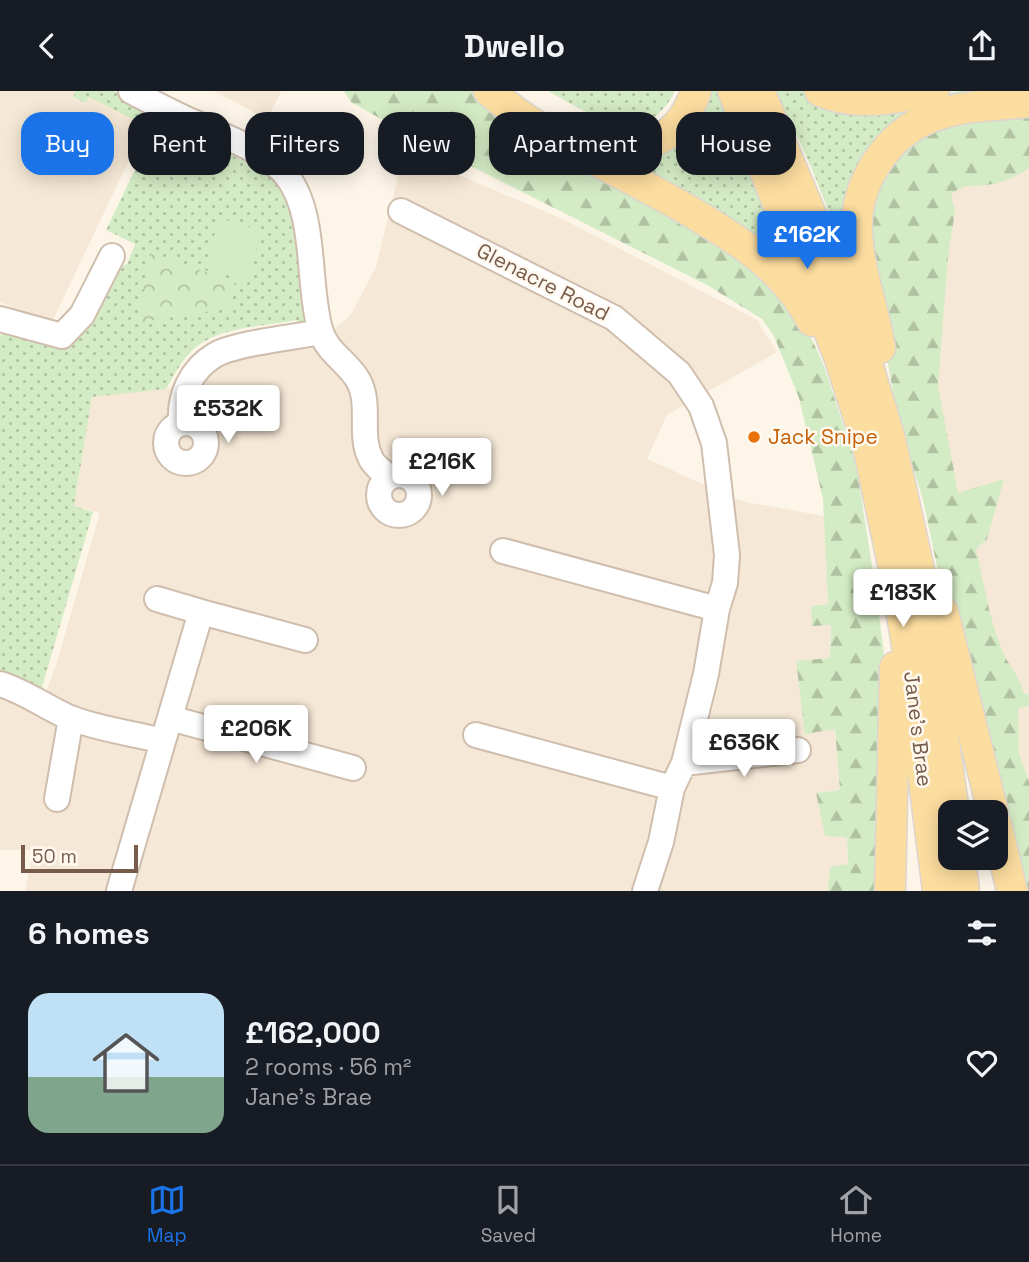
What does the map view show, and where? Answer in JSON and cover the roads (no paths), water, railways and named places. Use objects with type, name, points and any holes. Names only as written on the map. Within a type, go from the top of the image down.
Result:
[{"type":"main road","points":[[489,91],[507,106],[550,133],[719,229],[765,262],[798,297],[853,399]]},
{"type":"main road","points":[[515,91],[589,137],[633,146],[659,139],[671,131],[688,112],[696,91]]},
{"type":"main road","name":"Jane's Brae","points":[[733,91],[839,356],[868,446],[908,652],[938,891]]},
{"type":"main road","name":"Jane's Brae","points":[[759,91],[851,310],[890,439],[913,535],[952,800]]},
{"type":"main road","points":[[820,91],[853,100],[881,100],[934,91]]},
{"type":"main road","points":[[890,439],[883,365],[859,256],[857,232],[860,196],[867,178],[889,148],[908,131],[932,116],[952,110],[1029,102]]},
{"type":"main road","points":[[913,535],[930,570],[941,605],[990,800]]},
{"type":"main road","points":[[890,891],[895,696],[894,569]]},
{"type":"main road","points":[[962,870],[964,891]]},
{"type":"main road","points":[[1007,870],[1012,891]]},
{"type":"street","points":[[131,91],[258,153],[285,174],[300,201],[308,228],[309,262],[321,332],[330,350],[358,380],[366,406],[365,434],[371,459],[389,478]]},
{"type":"street","name":"Glenacre Road","points":[[401,211],[614,318],[678,373],[701,406],[714,443],[727,555],[725,583],[684,763],[672,788],[661,842],[645,891]]},
{"type":"street","points":[[0,319],[62,336],[82,315],[112,256]]},
{"type":"street","points":[[181,423],[180,407],[191,377],[216,354],[247,345],[321,332]]},
{"type":"street","points":[[503,551],[717,609]]},
{"type":"street","points":[[157,599],[304,641]]},
{"type":"street","points":[[126,889],[167,729],[201,612]]},
{"type":"street","points":[[0,684],[71,718],[167,729],[354,768]]},
{"type":"street","points":[[57,799],[71,718]]},
{"type":"street","points":[[476,735],[672,788]]},
{"type":"street","points":[[684,763],[798,750]]},
{"type":"place","name":"Jack Snipe","points":[[754,437]]}]
